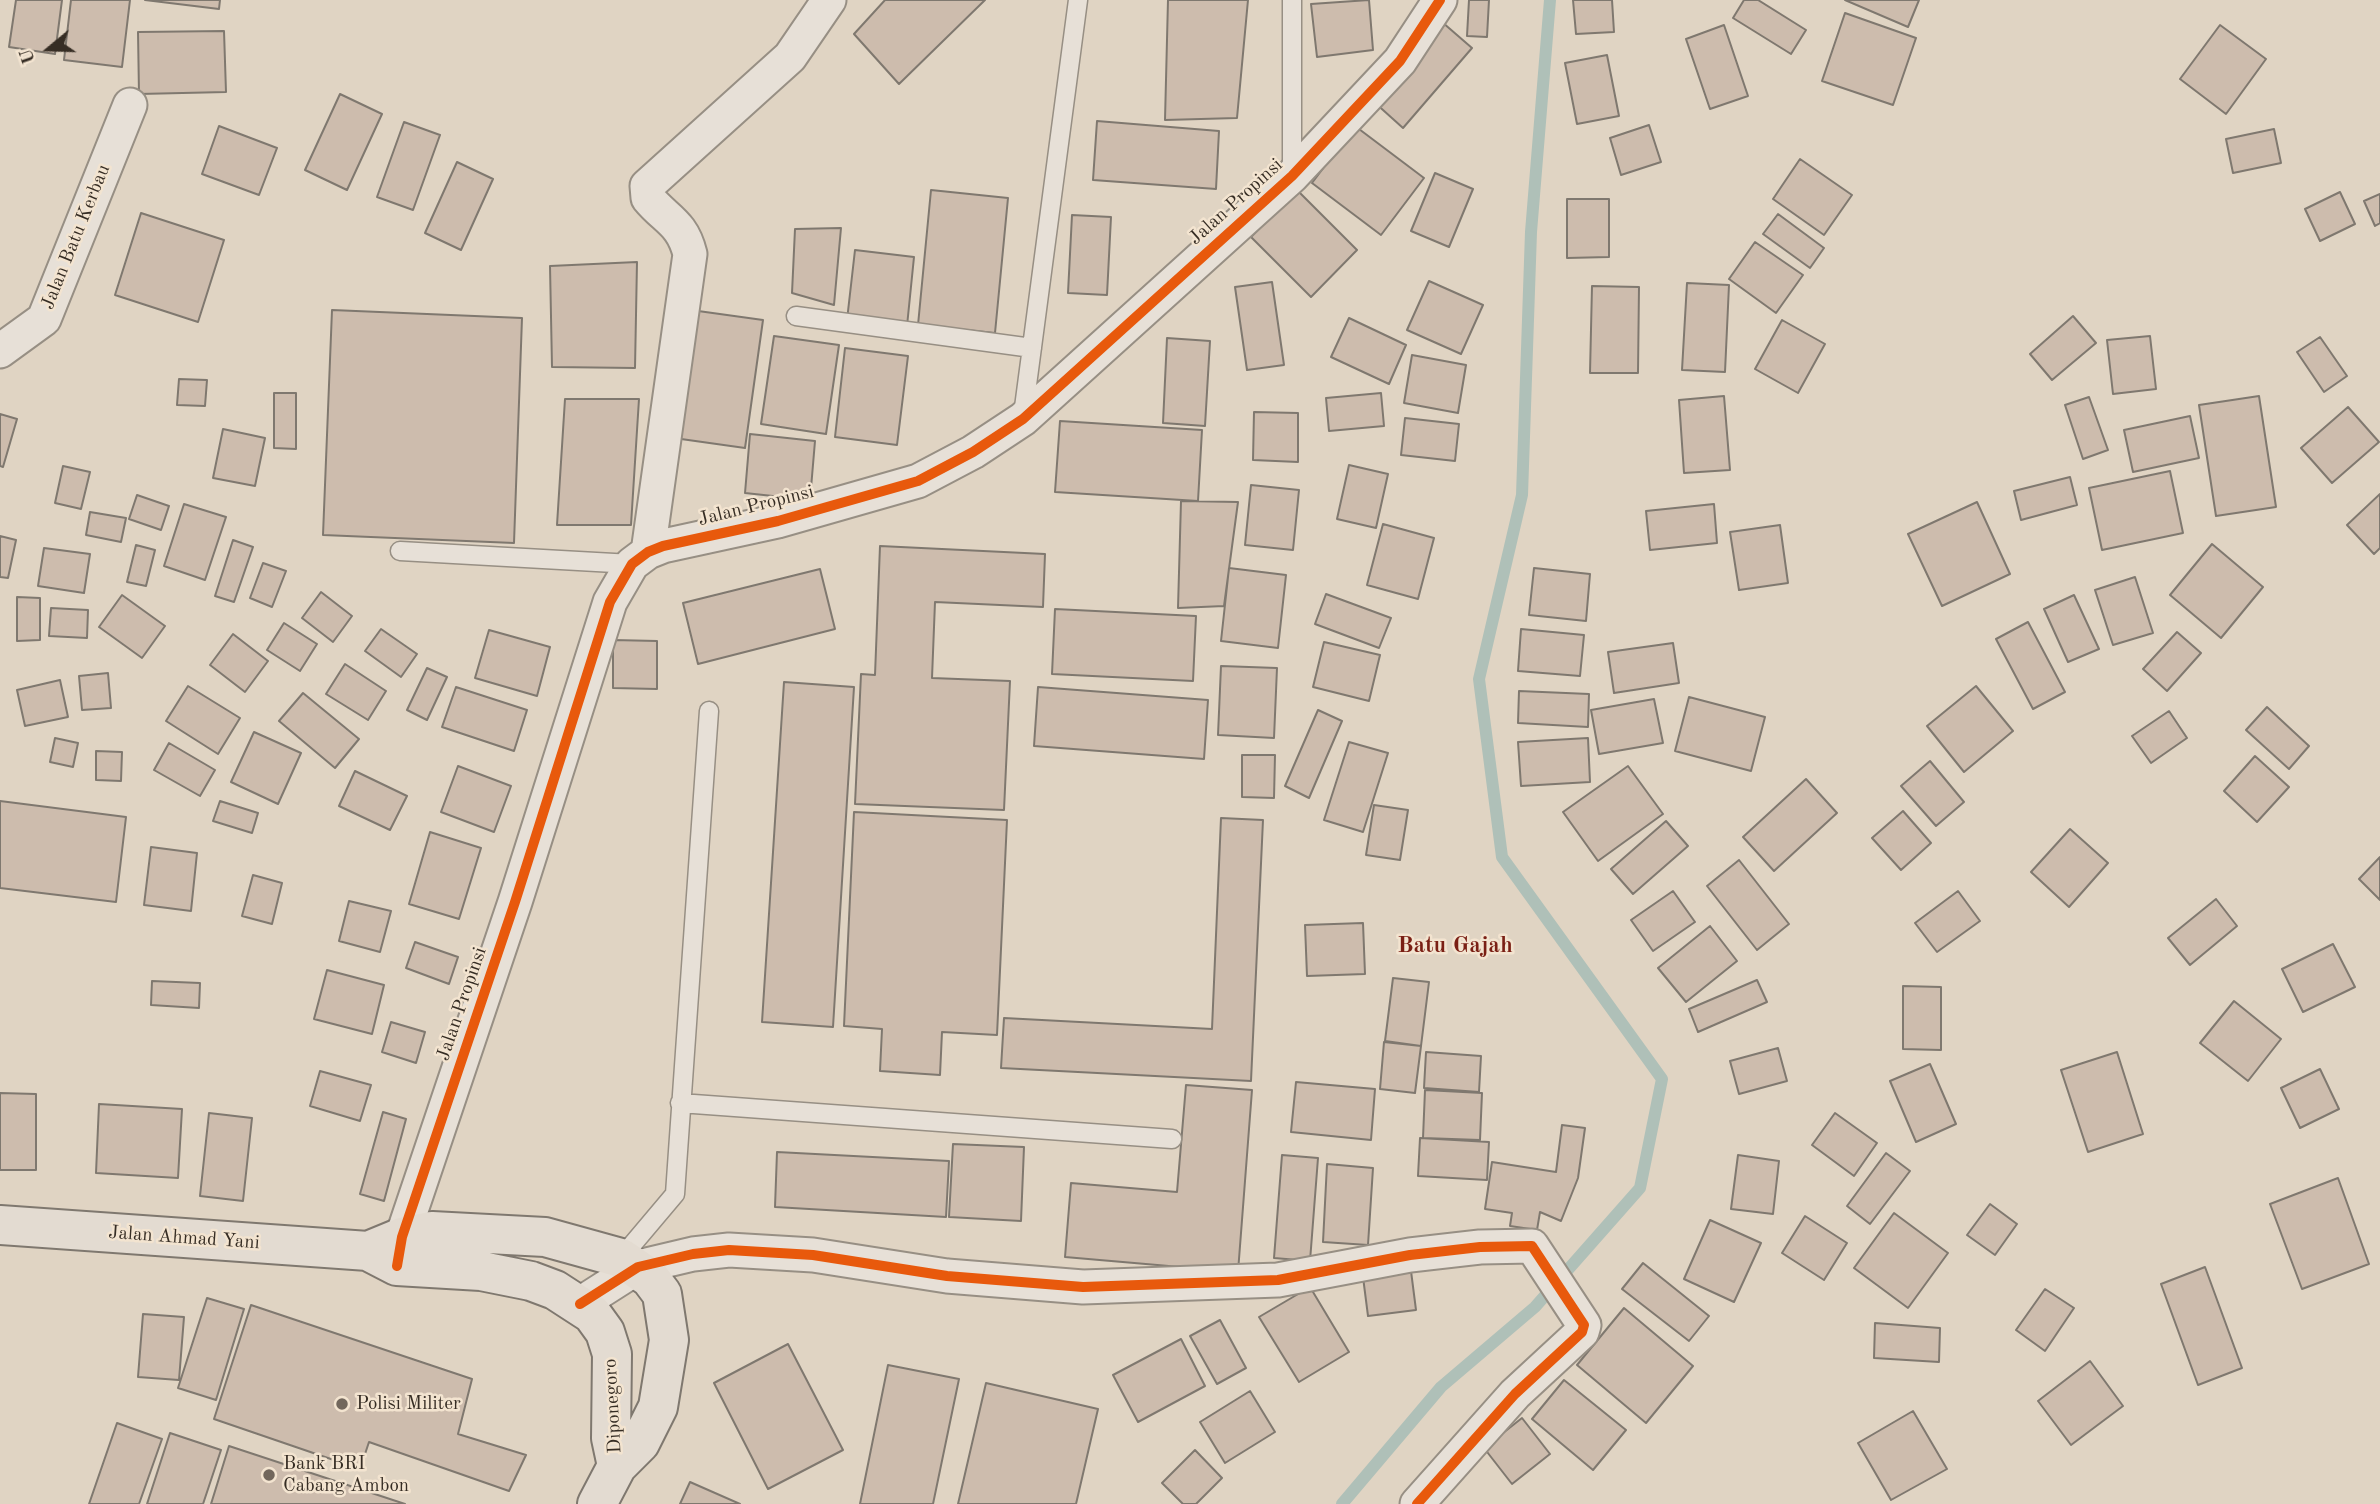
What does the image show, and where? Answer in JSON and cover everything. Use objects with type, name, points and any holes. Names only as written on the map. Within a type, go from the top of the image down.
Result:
[{"type":"highway","name":"Jalan Ahmad Yani","points":[[0,1225],[389,1251],[531,1281],[580,1304],[592,1314],[605,1332]]},
{"type":"highway","name":"Jalan Ahmad Yani","points":[[389,1251],[432,1231],[545,1237],[629,1263]]},
{"type":"highway","name":"Diponegoro","points":[[617,1466],[639,1443],[658,1407],[669,1340],[662,1294],[629,1263]]},
{"type":"highway","name":"Diponegoro","points":[[605,1332],[612,1354],[611,1437],[617,1466]]},
{"type":"highway","points":[[599,1503],[617,1466]]},
{"type":"street","points":[[640,558],[690,254],[685,236],[674,221],[648,198],[647,186],[790,57],[829,0]]},
{"type":"street","name":"Jalan Propinsi","points":[[389,1251],[511,915],[610,602],[640,558],[663,546],[778,521],[918,481],[973,452],[1023,418],[1292,176],[1400,61],[1440,0]]},
{"type":"street","name":"Jalan Batu Kerbau","points":[[0,351],[44,319],[130,104]]},
{"type":"street","points":[[580,1304],[629,1263],[729,1250],[813,1255],[947,1276],[1083,1287],[1278,1280],[1410,1255],[1480,1247],[1532,1246],[1584,1325],[1582,1332],[1516,1394],[1417,1504]]},
{"type":"lane","points":[[1023,418],[1078,0]]},
{"type":"lane","points":[[1292,176],[1293,0]]},
{"type":"lane","points":[[796,316],[1032,348]]},
{"type":"lane","points":[[400,551],[640,558]]},
{"type":"lane","points":[[629,1263],[675,1194],[709,711]]},
{"type":"lane","points":[[680,1103],[1172,1139]]},
{"type":"building","points":[[16,0],[62,0],[55,54],[9,47]]},
{"type":"building","points":[[71,0],[130,0],[122,67],[64,60]]},
{"type":"building","points":[[145,0],[220,0],[219,9]]},
{"type":"building","points":[[885,0],[985,0],[899,84],[854,34]]},
{"type":"building","points":[[1168,0],[1248,0],[1237,118],[1165,120]]},
{"type":"building","points":[[1369,0],[1373,50],[1317,57],[1311,4]]},
{"type":"building","points":[[1469,0],[1489,0],[1487,37],[1467,36]]},
{"type":"building","points":[[1573,0],[1612,0],[1614,32],[1576,34]]},
{"type":"building","points":[[1744,0],[1758,0],[1806,30],[1791,54],[1733,18]]},
{"type":"building","points":[[1845,0],[1919,0],[1908,27]]},
{"type":"building","points":[[1845,13],[1916,38],[1893,105],[1822,81]]},
{"type":"building","points":[[1442,22],[1472,48],[1403,128],[1373,101]]},
{"type":"building","points":[[1724,25],[1748,96],[1710,109],[1686,39]]},
{"type":"building","points":[[2220,25],[2266,59],[2226,114],[2180,79]]},
{"type":"building","points":[[224,31],[226,92],[139,94],[138,32]]},
{"type":"building","points":[[1607,55],[1619,116],[1577,124],[1565,63]]},
{"type":"building","points":[[340,94],[382,114],[347,190],[305,170]]},
{"type":"building","points":[[1097,121],[1219,131],[1216,189],[1093,180]]},
{"type":"building","points":[[404,122],[440,135],[413,210],[377,197]]},
{"type":"building","points":[[1649,125],[1661,162],[1621,175],[1610,138]]},
{"type":"building","points":[[219,126],[277,148],[259,195],[202,174]]},
{"type":"building","points":[[1355,126],[1424,178],[1381,235],[1312,183]]},
{"type":"building","points":[[2274,129],[2281,163],[2233,173],[2226,139]]},
{"type":"building","points":[[1800,159],[1852,195],[1824,235],[1773,199]]},
{"type":"building","points":[[457,162],[493,179],[461,250],[425,233]]},
{"type":"building","points":[[1435,173],[1473,189],[1449,247],[1411,231]]},
{"type":"building","points":[[931,190],[1008,198],[995,333],[918,325]]},
{"type":"building","points":[[1297,190],[1357,250],[1311,297],[1251,237]]},
{"type":"building","points":[[2340,192],[2355,224],[2320,241],[2305,209]]},
{"type":"building","points":[[2380,194],[2380,223],[2375,226],[2364,201]]},
{"type":"building","points":[[1567,199],[1609,199],[1609,257],[1567,258]]},
{"type":"building","points":[[141,213],[224,240],[198,322],[115,295]]},
{"type":"building","points":[[1778,214],[1824,248],[1810,268],[1763,234]]},
{"type":"building","points":[[1072,215],[1111,217],[1107,295],[1068,293]]},
{"type":"building","points":[[841,228],[834,305],[792,293],[795,229]]},
{"type":"building","points":[[1755,242],[1803,275],[1776,313],[1729,279]]},
{"type":"building","points":[[855,250],[914,257],[907,326],[847,320]]},
{"type":"building","points":[[637,262],[635,368],[552,367],[550,266]]},
{"type":"building","points":[[1429,281],[1483,305],[1461,354],[1407,330]]},
{"type":"building","points":[[1272,282],[1284,365],[1247,370],[1235,287]]},
{"type":"building","points":[[1687,283],[1729,285],[1725,372],[1682,370]]},
{"type":"building","points":[[1592,286],[1639,287],[1638,373],[1590,373]]},
{"type":"building","points":[[332,310],[522,318],[514,543],[323,535]]},
{"type":"building","points":[[691,310],[763,320],[745,448],[674,438]]},
{"type":"building","points":[[2073,316],[2096,343],[2052,380],[2030,354]]},
{"type":"building","points":[[1349,318],[1406,345],[1389,384],[1331,357]]},
{"type":"building","points":[[1782,320],[1825,344],[1798,393],[1755,369]]},
{"type":"building","points":[[774,336],[839,345],[826,434],[761,424]]},
{"type":"building","points":[[2150,336],[2156,389],[2113,394],[2107,340]]},
{"type":"building","points":[[2320,337],[2347,376],[2324,392],[2297,352]]},
{"type":"building","points":[[1167,338],[1210,341],[1205,426],[1163,423]]},
{"type":"building","points":[[845,348],[908,356],[897,445],[835,437]]},
{"type":"building","points":[[1412,355],[1466,365],[1458,413],[1404,403]]},
{"type":"building","points":[[179,379],[207,380],[205,406],[177,405]]},
{"type":"building","points":[[274,393],[296,393],[296,449],[274,448]]},
{"type":"building","points":[[1381,393],[1384,426],[1329,431],[1326,398]]},
{"type":"building","points":[[1724,396],[1730,470],[1684,473],[1679,400]]},
{"type":"building","points":[[2259,396],[2276,507],[2216,516],[2199,405]]},
{"type":"building","points":[[2089,397],[2108,450],[2083,459],[2065,405]]},
{"type":"building","points":[[565,399],[639,399],[631,525],[557,525]]},
{"type":"building","points":[[2348,407],[2379,442],[2332,483],[2301,448]]},
{"type":"building","points":[[1254,412],[1298,413],[1298,462],[1253,460]]},
{"type":"building","points":[[0,414],[17,419],[3,467],[0,466]]},
{"type":"building","points":[[2190,416],[2199,458],[2133,472],[2124,430]]},
{"type":"building","points":[[1405,418],[1459,424],[1455,461],[1401,455]]},
{"type":"building","points":[[1060,421],[1202,430],[1198,501],[1055,492]]},
{"type":"building","points":[[223,429],[265,438],[255,486],[213,478]]},
{"type":"building","points":[[750,434],[815,441],[810,500],[745,493]]},
{"type":"building","points":[[1349,465],[1388,474],[1376,528],[1337,519]]},
{"type":"building","points":[[63,466],[90,472],[81,509],[55,503]]},
{"type":"building","points":[[2170,471],[2183,533],[2102,550],[2089,488]]},
{"type":"building","points":[[2070,477],[2077,505],[2021,520],[2014,491]]},
{"type":"building","points":[[1251,485],[1299,490],[1293,550],[1245,545]]},
{"type":"building","points":[[2380,494],[2380,548],[2374,554],[2347,525]]},
{"type":"building","points":[[137,495],[169,506],[161,530],[129,519]]},
{"type":"building","points":[[1181,501],[1238,502],[1224,606],[1178,608]]},
{"type":"building","points":[[1977,502],[2010,574],[1942,606],[1908,534]]},
{"type":"building","points":[[184,504],[226,517],[205,580],[164,566]]},
{"type":"building","points":[[1714,504],[1717,543],[1650,550],[1646,511]]},
{"type":"building","points":[[90,512],[126,518],[121,542],[86,535]]},
{"type":"building","points":[[1383,524],[1434,538],[1418,599],[1367,585]]},
{"type":"building","points":[[1780,525],[1788,583],[1739,590],[1730,532]]},
{"type":"building","points":[[0,536],[16,540],[8,578],[0,577]]},
{"type":"building","points":[[233,540],[253,547],[234,602],[215,596]]},
{"type":"building","points":[[2212,544],[2263,587],[2221,638],[2170,595]]},
{"type":"building","points":[[136,545],[155,550],[146,586],[127,582]]},
{"type":"building","points":[[880,546],[1045,554],[1043,607],[935,602],[932,678],[1010,681],[1004,810],[855,804],[861,674],[875,675]]},
{"type":"building","points":[[44,548],[90,554],[84,593],[38,586]]},
{"type":"building","points":[[263,563],[286,571],[272,607],[250,598]]},
{"type":"building","points":[[1229,568],[1286,575],[1278,648],[1221,641]]},
{"type":"building","points":[[1534,568],[1590,574],[1586,621],[1529,615]]},
{"type":"building","points":[[820,569],[835,629],[698,664],[683,603]]},
{"type":"building","points":[[2135,577],[2153,633],[2113,645],[2095,590]]},
{"type":"building","points":[[321,592],[352,616],[333,642],[302,618]]},
{"type":"building","points":[[1326,594],[1391,618],[1379,648],[1315,624]]},
{"type":"building","points":[[122,595],[165,626],[142,658],[99,627]]},
{"type":"building","points":[[2074,595],[2099,649],[2068,662],[2044,609]]},
{"type":"building","points":[[17,597],[40,598],[40,640],[17,641]]},
{"type":"building","points":[[51,608],[88,610],[87,638],[49,636]]},
{"type":"building","points":[[1055,609],[1196,616],[1193,681],[1052,674]]},
{"type":"building","points":[[2028,622],[2065,692],[2033,709],[1996,639]]},
{"type":"building","points":[[284,623],[317,644],[300,671],[267,650]]},
{"type":"building","points":[[381,629],[417,654],[401,677],[365,651]]},
{"type":"building","points":[[1521,629],[1584,635],[1580,676],[1518,671]]},
{"type":"building","points":[[489,630],[550,647],[537,696],[475,678]]},
{"type":"building","points":[[2177,632],[2201,653],[2167,691],[2143,669]]},
{"type":"building","points":[[233,634],[268,661],[245,692],[210,665]]},
{"type":"building","points":[[613,640],[657,641],[657,689],[613,688]]},
{"type":"building","points":[[1324,642],[1380,655],[1369,701],[1313,687]]},
{"type":"building","points":[[1673,643],[1679,683],[1614,693],[1608,652]]},
{"type":"building","points":[[345,664],[386,691],[368,720],[326,694]]},
{"type":"building","points":[[1221,666],[1277,668],[1274,738],[1218,735]]},
{"type":"building","points":[[427,668],[447,677],[427,720],[407,710]]},
{"type":"building","points":[[108,673],[111,708],[82,710],[79,676]]},
{"type":"building","points":[[60,680],[68,717],[25,726],[17,690]]},
{"type":"building","points":[[784,682],[854,687],[833,1027],[762,1022]]},
{"type":"building","points":[[188,686],[240,718],[218,754],[166,721]]},
{"type":"building","points":[[1976,686],[2013,731],[1964,772],[1927,726]]},
{"type":"building","points":[[456,687],[527,710],[514,751],[442,727]]},
{"type":"building","points":[[1038,687],[1208,700],[1204,759],[1034,746]]},
{"type":"building","points":[[1519,691],[1589,694],[1588,727],[1518,723]]},
{"type":"building","points":[[303,693],[359,739],[335,768],[279,721]]},
{"type":"building","points":[[1689,697],[1765,717],[1751,771],[1675,751]]},
{"type":"building","points":[[1654,699],[1663,743],[1599,754],[1591,710]]},
{"type":"building","points":[[2267,707],[2309,746],[2289,769],[2246,730]]},
{"type":"building","points":[[1318,710],[1342,721],[1309,798],[1285,786]]},
{"type":"building","points":[[2169,711],[2187,738],[2151,763],[2132,736]]},
{"type":"building","points":[[254,732],[301,753],[278,804],[231,782]]},
{"type":"building","points":[[55,738],[78,743],[73,767],[50,762]]},
{"type":"building","points":[[1588,738],[1590,782],[1521,786],[1518,742]]},
{"type":"building","points":[[1349,742],[1388,753],[1363,832],[1324,820]]},
{"type":"building","points":[[169,743],[215,770],[200,796],[154,770]]},
{"type":"building","points":[[96,751],[122,752],[121,781],[96,780]]},
{"type":"building","points":[[1242,755],[1275,755],[1274,798],[1242,797]]},
{"type":"building","points":[[2255,756],[2289,787],[2257,822],[2224,791]]},
{"type":"building","points":[[1930,761],[1964,802],[1936,826],[1901,786]]},
{"type":"building","points":[[458,766],[511,786],[494,832],[441,812]]},
{"type":"building","points":[[1628,766],[1663,814],[1598,861],[1563,812]]},
{"type":"building","points":[[355,771],[407,796],[390,830],[339,806]]},
{"type":"building","points":[[1806,779],[1837,813],[1774,871],[1743,837]]},
{"type":"building","points":[[0,801],[126,817],[116,902],[0,888]]},
{"type":"building","points":[[220,801],[258,813],[252,833],[213,821]]},
{"type":"building","points":[[1374,805],[1408,810],[1400,860],[1366,855]]},
{"type":"building","points":[[1903,811],[1931,843],[1901,870],[1872,838]]},
{"type":"building","points":[[854,812],[1007,820],[997,1035],[942,1032],[940,1075],[880,1071],[882,1029],[844,1026]]},
{"type":"building","points":[[1221,818],[1263,820],[1251,1081],[1001,1068],[1004,1018],[1212,1029]]},
{"type":"building","points":[[1666,821],[1688,846],[1633,894],[1611,869]]},
{"type":"building","points":[[2070,829],[2108,863],[2069,907],[2031,872]]},
{"type":"building","points":[[430,832],[481,848],[459,919],[409,904]]},
{"type":"building","points":[[151,847],[197,853],[191,911],[144,905]]},
{"type":"building","points":[[2380,857],[2380,900],[2359,879]]},
{"type":"building","points":[[1739,860],[1789,924],[1757,950],[1707,886]]},
{"type":"building","points":[[253,875],[282,883],[272,924],[242,916]]},
{"type":"building","points":[[1673,891],[1695,922],[1653,951],[1631,920]]},
{"type":"building","points":[[1958,891],[1980,921],[1937,952],[1915,923]]},
{"type":"building","points":[[2216,899],[2237,926],[2190,965],[2168,938]]},
{"type":"building","points":[[349,901],[391,911],[380,952],[339,941]]},
{"type":"building","points":[[1363,923],[1365,974],[1307,976],[1305,925]]},
{"type":"building","points":[[1710,926],[1737,961],[1686,1002],[1658,968]]},
{"type":"building","points":[[415,942],[458,957],[449,984],[406,968]]},
{"type":"building","points":[[2333,944],[2355,987],[2303,1012],[2282,969]]},
{"type":"building","points":[[327,970],[384,985],[372,1034],[314,1019]]},
{"type":"building","points":[[1393,978],[1429,982],[1421,1046],[1385,1041]]},
{"type":"building","points":[[1757,980],[1767,1002],[1698,1032],[1689,1009]]},
{"type":"building","points":[[152,981],[200,983],[199,1008],[151,1005]]},
{"type":"building","points":[[1903,986],[1941,987],[1941,1050],[1903,1049]]},
{"type":"building","points":[[2234,1001],[2281,1039],[2248,1081],[2200,1043]]},
{"type":"building","points":[[391,1022],[425,1032],[416,1063],[382,1052]]},
{"type":"building","points":[[1384,1042],[1421,1046],[1415,1093],[1380,1089]]},
{"type":"building","points":[[1778,1048],[1787,1081],[1739,1094],[1730,1061]]},
{"type":"building","points":[[1426,1052],[1481,1056],[1479,1092],[1424,1088]]},
{"type":"building","points":[[2117,1052],[2143,1134],[2088,1152],[2061,1070]]},
{"type":"building","points":[[1930,1064],[1956,1124],[1916,1142],[1890,1081]]},
{"type":"building","points":[[2320,1069],[2339,1109],[2300,1128],[2281,1088]]},
{"type":"building","points":[[320,1071],[371,1085],[360,1121],[310,1106]]},
{"type":"building","points":[[1296,1082],[1375,1089],[1371,1140],[1291,1132]]},
{"type":"building","points":[[1186,1085],[1252,1090],[1238,1272],[1065,1257],[1071,1183],[1177,1192]]},
{"type":"building","points":[[1425,1090],[1482,1093],[1480,1140],[1423,1138]]},
{"type":"building","points":[[0,1093],[36,1094],[36,1170],[0,1170]]},
{"type":"building","points":[[99,1104],[182,1109],[178,1178],[96,1173]]},
{"type":"building","points":[[383,1112],[406,1119],[384,1201],[360,1194]]},
{"type":"building","points":[[209,1113],[252,1118],[243,1201],[200,1196]]},
{"type":"building","points":[[1835,1113],[1877,1143],[1854,1176],[1812,1145]]},
{"type":"building","points":[[1562,1125],[1585,1128],[1578,1178],[1561,1221],[1540,1212],[1537,1230],[1510,1226],[1512,1213],[1485,1209],[1492,1162],[1556,1172]]},
{"type":"building","points":[[1420,1138],[1489,1142],[1487,1180],[1418,1176]]},
{"type":"building","points":[[953,1144],[1024,1147],[1021,1221],[949,1217]]},
{"type":"building","points":[[777,1152],[949,1161],[946,1217],[775,1207]]},
{"type":"building","points":[[1886,1153],[1910,1171],[1870,1224],[1847,1206]]},
{"type":"building","points":[[1282,1155],[1318,1158],[1310,1261],[1274,1258]]},
{"type":"building","points":[[1738,1155],[1779,1161],[1773,1214],[1731,1209]]},
{"type":"building","points":[[1327,1164],[1373,1168],[1368,1245],[1323,1242]]},
{"type":"building","points":[[2338,1178],[2369,1264],[2302,1289],[2270,1204]]},
{"type":"building","points":[[1990,1204],[2017,1224],[1995,1255],[1967,1235]]},
{"type":"building","points":[[1894,1213],[1948,1253],[1908,1308],[1854,1268]]},
{"type":"building","points":[[1805,1216],[1847,1243],[1824,1280],[1782,1253]]},
{"type":"building","points":[[1710,1220],[1761,1243],[1734,1302],[1684,1279]]},
{"type":"building","points":[[1643,1263],[1709,1316],[1689,1341],[1622,1289]]},
{"type":"building","points":[[2205,1267],[2242,1368],[2198,1385],[2161,1284]]},
{"type":"building","points":[[1411,1271],[1416,1310],[1368,1316],[1363,1277]]},
{"type":"building","points":[[1310,1287],[1349,1352],[1299,1382],[1259,1317]]},
{"type":"building","points":[[2045,1289],[2074,1308],[2045,1351],[2016,1330]]},
{"type":"building","points":[[207,1298],[244,1309],[216,1400],[178,1388]]},
{"type":"building","name":"Polisi Militer","points":[[251,1305],[472,1379],[458,1434],[526,1455],[509,1491],[369,1442],[360,1469],[214,1419]]},
{"type":"building","points":[[1624,1308],[1693,1366],[1646,1423],[1577,1365]]},
{"type":"building","points":[[143,1314],[184,1317],[179,1380],[138,1377]]},
{"type":"building","points":[[1220,1320],[1246,1368],[1217,1384],[1190,1336]]},
{"type":"building","points":[[1875,1323],[1940,1328],[1939,1362],[1874,1358]]},
{"type":"building","points":[[1181,1339],[1205,1386],[1138,1422],[1113,1375]]},
{"type":"building","points":[[788,1344],[843,1450],[768,1489],[714,1383]]},
{"type":"building","points":[[2090,1361],[2123,1406],[2071,1445],[2038,1401]]},
{"type":"building","points":[[888,1365],[959,1379],[933,1504],[860,1504]]},
{"type":"building","points":[[1564,1380],[1626,1430],[1593,1470],[1532,1419]]},
{"type":"building","points":[[986,1383],[1098,1409],[1076,1504],[958,1504]]},
{"type":"building","points":[[1250,1391],[1275,1432],[1225,1463],[1200,1422]]},
{"type":"building","points":[[1913,1411],[1947,1469],[1891,1500],[1858,1443]]},
{"type":"building","points":[[1522,1418],[1550,1454],[1512,1484],[1484,1448]]},
{"type":"building","points":[[117,1423],[162,1439],[139,1504],[89,1504]]},
{"type":"building","points":[[170,1433],[221,1450],[203,1504],[147,1504]]},
{"type":"building","name":"Bank BRI Cabang Ambon","points":[[229,1446],[405,1504],[211,1504]]},
{"type":"building","points":[[1195,1450],[1222,1478],[1196,1504],[1183,1504],[1162,1483]]},
{"type":"building","points":[[690,1482],[740,1504],[680,1504]]},
{"type":"waterway","points":[[1342,1504],[1441,1387],[1535,1307],[1640,1188],[1662,1079],[1502,857],[1479,679],[1522,495],[1531,232],[1550,0]]},
{"type":"cycle path","points":[[397,1266],[402,1237],[515,902],[610,602],[632,564],[648,552],[663,546],[778,521],[918,481],[973,452],[1023,419],[1292,176],[1400,61],[1440,0]]},
{"type":"cycle path","points":[[580,1304],[638,1267],[693,1254],[729,1250],[813,1255],[947,1276],[1083,1287],[1278,1280],[1410,1255],[1480,1247],[1532,1246],[1584,1325],[1582,1332],[1515,1394],[1417,1504]]},
{"type":"place","name":"Polisi Militer","points":[[342,1404]]},
{"type":"place","name":"Bank BRI Cabang Ambon","points":[[269,1475]]},
{"type":"district","name":"Batu Gajah","points":[[1455,946]]}]
